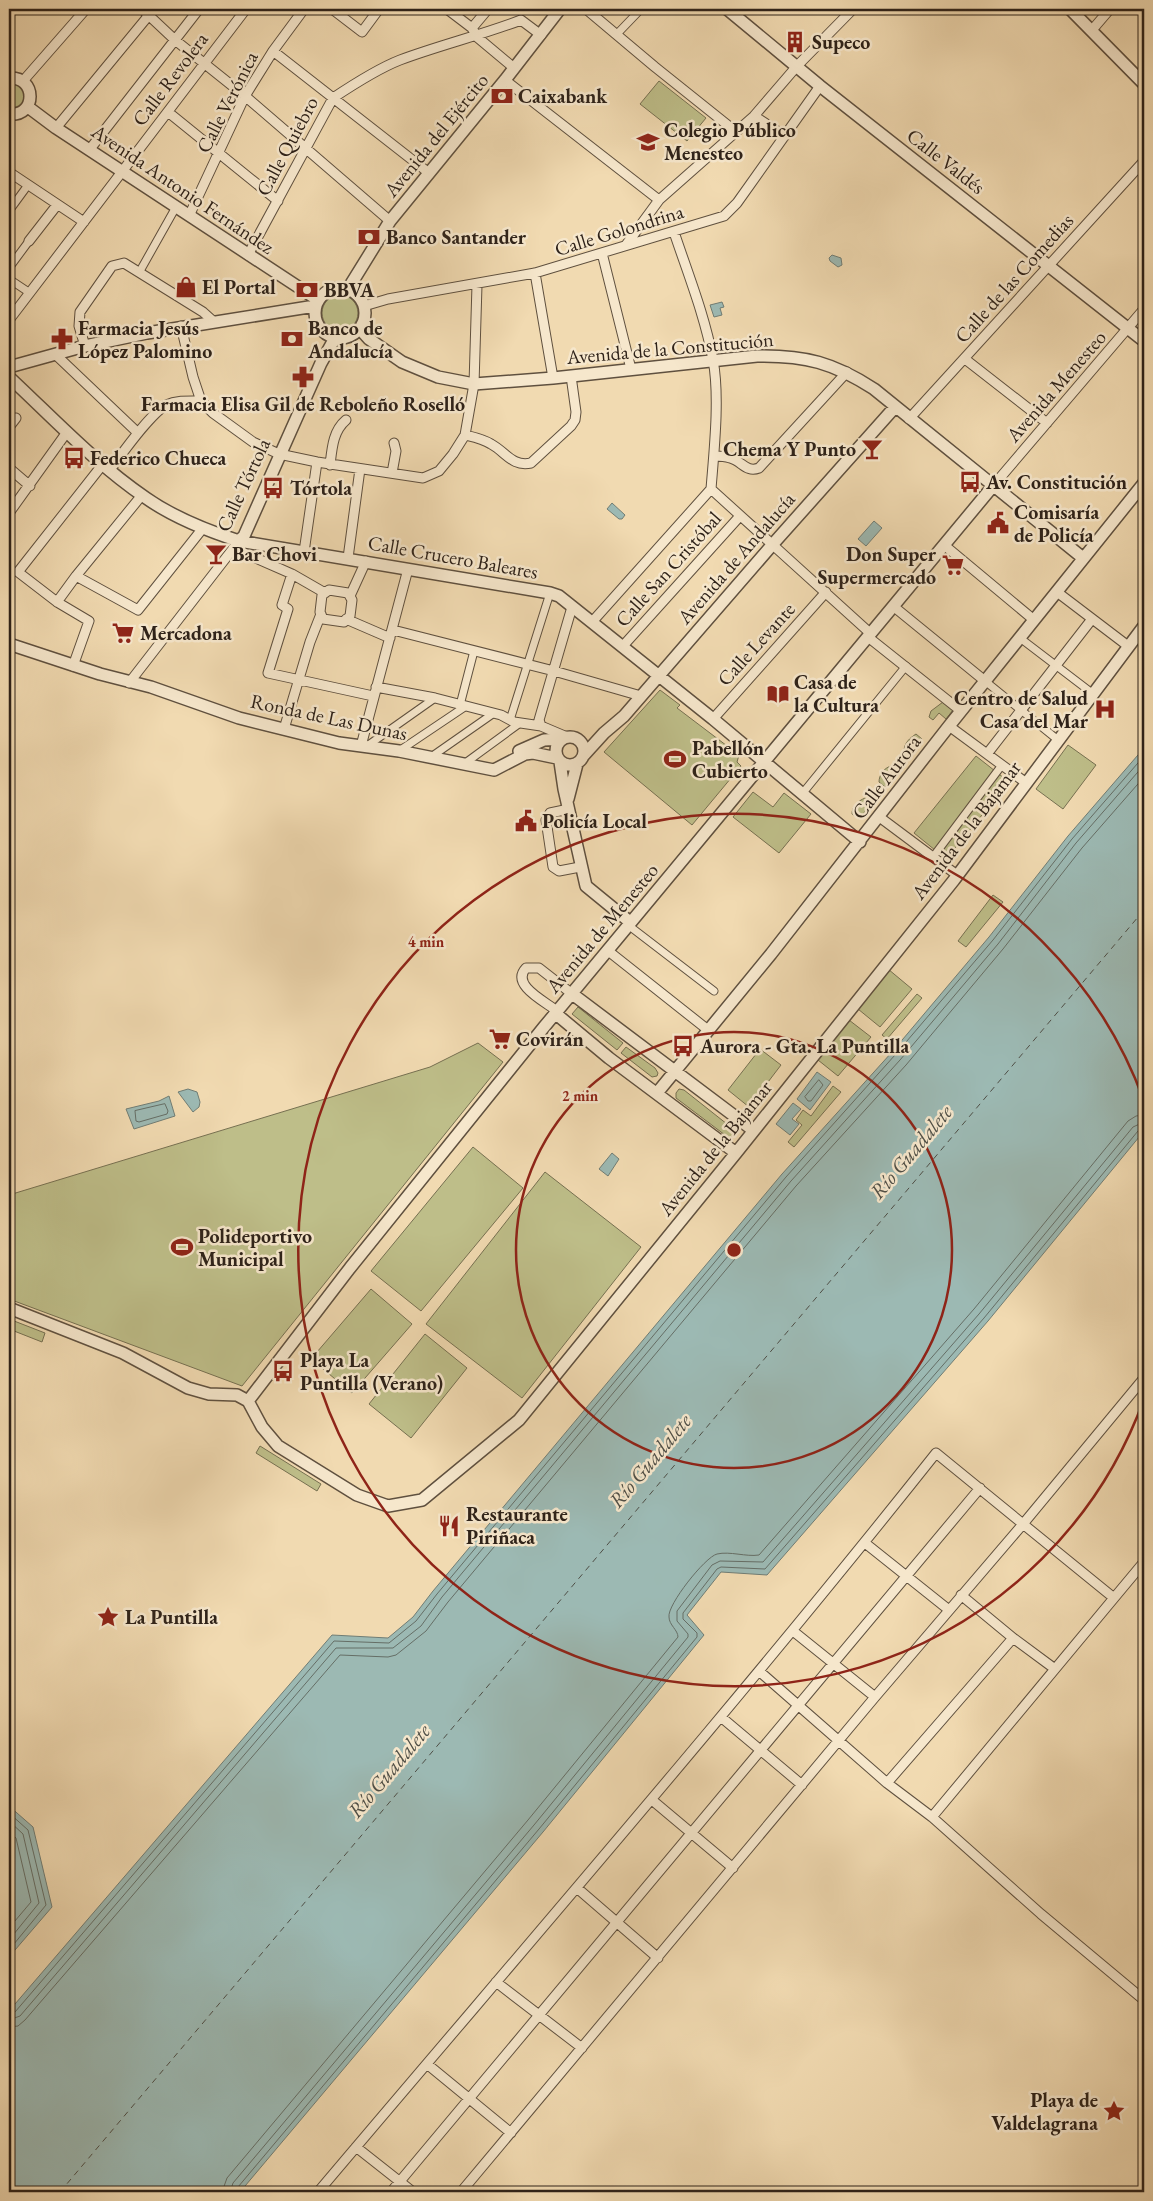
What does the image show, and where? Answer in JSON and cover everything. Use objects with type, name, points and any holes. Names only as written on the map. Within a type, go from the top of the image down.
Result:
[{"type":"street","points":[[23,81],[86,9]]},
{"type":"street","points":[[90,149],[199,9]]},
{"type":"street","name":"Calle Revolera","points":[[9,320],[246,9]]},
{"type":"street","name":"Calle Verónica","points":[[189,216],[246,96],[273,51],[304,9]]},
{"type":"street","points":[[332,9],[362,32],[379,9]]},
{"type":"street","points":[[447,9],[514,68]]},
{"type":"street","points":[[474,32],[488,9]]},
{"type":"street","name":"Avenida del Ejército","points":[[348,289],[390,221],[505,80],[560,9]]},
{"type":"street","points":[[586,9],[735,132]]},
{"type":"street","points":[[617,34],[641,9]]},
{"type":"street","name":"Calle Valdés","points":[[726,9],[820,86],[1144,341]]},
{"type":"street","points":[[626,245],[659,200],[754,116],[797,66],[853,9]]},
{"type":"street","points":[[1070,9],[1144,84]]},
{"type":"street","points":[[1092,30],[1110,9]]},
{"type":"street","points":[[56,128],[148,11],[175,40],[246,96],[390,221]]},
{"type":"street","name":"Calle Quiebro","points":[[248,255],[333,98],[399,60],[474,32],[521,20],[540,36]]},
{"type":"street","points":[[273,51],[429,173]]},
{"type":"street","points":[[9,78],[23,81],[27,85],[31,96],[28,107],[18,114],[9,114]]},
{"type":"street","points":[[505,80],[659,200]]},
{"type":"street","name":"Calle Golondrina","points":[[364,306],[388,299],[477,285],[535,273],[724,216],[730,212],[820,86]]},
{"type":"street","name":"Avenida Antonio Fernández","points":[[28,107],[56,128],[248,255],[316,303]]},
{"type":"street","points":[[168,112],[278,200]]},
{"type":"street","points":[[754,116],[785,136]]},
{"type":"street","name":"Calle de las Comedias","points":[[909,419],[1144,161]]},
{"type":"street","points":[[9,172],[84,222]]},
{"type":"street","points":[[9,211],[28,185]]},
{"type":"street","points":[[9,268],[56,205]]},
{"type":"street","points":[[140,271],[176,207]]},
{"type":"street","points":[[592,622],[711,489],[716,410],[714,361],[697,299],[674,232]]},
{"type":"street","points":[[602,253],[631,369]]},
{"type":"street","points":[[85,346],[79,326],[80,312],[112,266],[124,263],[140,271],[203,312],[213,321]]},
{"type":"street","points":[[535,273],[553,378]]},
{"type":"street","points":[[9,279],[30,293]]},
{"type":"street","points":[[181,326],[193,377],[201,401],[212,413],[253,442],[279,454],[330,465],[423,478],[439,471],[465,435],[474,384],[477,285]]},
{"type":"street","points":[[334,288],[348,289],[358,295],[364,306],[365,318],[360,328],[349,337],[335,338],[318,327],[315,320],[316,303],[322,294],[334,288]]},
{"type":"street","points":[[9,368],[85,346],[181,326],[316,303]]},
{"type":"street","name":"Avenida Menesteo","points":[[993,486],[1144,309]]},
{"type":"street","name":"Avenida de la Constitución","points":[[360,328],[369,339],[402,362],[438,377],[474,384],[553,378],[757,356],[791,356],[847,372],[874,390],[1083,558]]},
{"type":"street","name":"Calle Tórtola","points":[[129,683],[244,536],[279,454],[335,338]]},
{"type":"street","points":[[56,355],[138,432]]},
{"type":"street","points":[[965,359],[1047,423]]},
{"type":"street","points":[[714,456],[729,457],[753,471],[760,468],[847,372]]},
{"type":"street","points":[[465,435],[492,444],[510,460],[517,463],[531,463],[575,420],[571,376]]},
{"type":"street","name":"Calle Crucero Baleares","points":[[9,377],[106,467],[142,495],[236,545],[348,558],[559,596],[713,719],[860,842]]},
{"type":"street","points":[[73,666],[89,621],[58,602],[18,572],[106,467],[166,405],[183,401],[201,401]]},
{"type":"street","name":"Avenida de Andalucía","points":[[580,760],[604,733],[624,716],[895,407]]},
{"type":"street","points":[[9,427],[16,418]]},
{"type":"street","points":[[330,465],[333,441],[339,425],[346,420]]},
{"type":"street","points":[[9,513],[68,432]]},
{"type":"street","points":[[392,473],[396,451],[394,443]]},
{"type":"street","points":[[304,552],[317,462]]},
{"type":"street","points":[[9,468],[30,486]]},
{"type":"street","points":[[348,558],[360,469]]},
{"type":"street","name":"Calle Aurora","points":[[657,1093],[860,842],[878,816],[1083,558],[1140,496],[1144,483]]},
{"type":"street","name":"Avenida de Menesteo","points":[[248,1401],[350,1268],[556,1012],[993,486]]},
{"type":"street","points":[[711,489],[826,592],[869,635],[962,711]]},
{"type":"street","points":[[58,602],[76,576],[142,495]]},
{"type":"street","name":"Calle San Cristóbal","points":[[622,647],[740,516]]},
{"type":"street","points":[[76,576],[138,610],[203,528]]},
{"type":"street","points":[[236,545],[325,593]]},
{"type":"street","points":[[944,545],[1034,620]]},
{"type":"street","points":[[350,596],[366,561]]},
{"type":"street","points":[[364,746],[375,691],[408,569]]},
{"type":"street","points":[[292,574],[282,604],[288,609],[268,673],[298,680],[435,698],[494,713],[520,723],[541,726],[565,738]]},
{"type":"street","points":[[284,729],[298,680],[321,614],[322,595],[329,590],[348,593],[352,600],[350,616],[344,622],[323,619],[321,614]]},
{"type":"street","name":"Calle Levante","points":[[713,719],[826,592]]},
{"type":"street","points":[[1057,592],[1128,646]]},
{"type":"street","points":[[510,720],[550,593]]},
{"type":"street","points":[[894,606],[1058,740]]},
{"type":"street","points":[[541,726],[539,720],[572,607]]},
{"type":"street","points":[[346,619],[391,634],[474,650],[641,696]]},
{"type":"street","points":[[987,754],[1092,619]]},
{"type":"street","name":"Avenida de la Bajamar","points":[[248,1401],[262,1427],[278,1446],[357,1495],[388,1506],[422,1500],[519,1420],[736,1153],[957,875],[1144,626]]},
{"type":"street","points":[[1020,638],[1092,694]]},
{"type":"street","name":"Ronda de Las Dunas","points":[[9,644],[129,683],[151,687],[239,718],[339,743],[399,751],[494,770]]},
{"type":"street","points":[[399,751],[463,705],[474,650]]},
{"type":"street","points":[[802,794],[906,666]]},
{"type":"street","points":[[364,746],[435,698]]},
{"type":"street","points":[[431,757],[494,713]]},
{"type":"street","points":[[464,764],[520,723]]},
{"type":"street","points":[[949,726],[1025,782]]},
{"type":"street","name":"Avenida de Andalucía","points":[[581,742],[604,733]]},
{"type":"street","points":[[565,738],[556,750],[580,867],[586,886],[629,924],[714,991]]},
{"type":"street","points":[[494,770],[517,752],[544,740],[577,739],[581,742],[580,760],[568,805]]},
{"type":"street","points":[[494,770],[525,754],[533,753],[559,760],[568,766],[580,760]]},
{"type":"street","points":[[933,857],[1002,765]]},
{"type":"street","points":[[568,805],[550,812],[546,820],[553,867],[559,871],[580,867]]},
{"type":"street","points":[[878,816],[957,875]]},
{"type":"street","points":[[607,950],[708,1030]]},
{"type":"street","points":[[736,1153],[609,1058],[528,989],[522,978],[522,972],[526,968],[539,968],[753,1130]]},
{"type":"street","points":[[9,1308],[123,1353],[188,1388],[209,1394],[237,1395],[248,1401]]},
{"type":"street","points":[[461,2192],[874,1697],[1023,1524],[1144,1378]]},
{"type":"street","points":[[318,2192],[652,1800],[865,1543],[936,1454],[1114,1598]]},
{"type":"street","points":[[391,2192],[980,1488]]},
{"type":"street","points":[[865,1543],[949,1610]]},
{"type":"street","points":[[932,1817],[1144,1562]]},
{"type":"street","points":[[962,1595],[1055,1670]]},
{"type":"street","points":[[792,1631],[874,1697]]},
{"type":"street","points":[[887,1783],[1013,1638]]},
{"type":"street","points":[[759,1671],[887,1783],[932,1817],[1041,1914],[1144,2000]]},
{"type":"street","points":[[721,1717],[802,1785]]},
{"type":"street","points":[[652,1800],[733,1868]]},
{"type":"street","points":[[576,1888],[658,1958]]},
{"type":"street","points":[[496,1982],[582,2048]]},
{"type":"street","points":[[427,2064],[511,2133]]},
{"type":"street","points":[[356,2147],[412,2192]]},
{"type":"green space","points":[[659,81],[706,118],[687,141],[640,104]]},
{"type":"green space","points":[[9,84],[15,84],[24,91],[24,99],[20,108],[9,110]]},
{"type":"green space","points":[[340,295],[347,296],[353,300],[357,306],[357,320],[353,326],[347,330],[340,331],[333,330],[327,326],[323,320],[322,313],[323,306],[327,300],[333,296]]},
{"type":"green space","name":"Pabellón Cubierto","points":[[660,690],[680,705],[677,708],[739,755],[737,762],[741,766],[692,825],[604,752]]},
{"type":"green space","points":[[943,702],[953,710],[946,719],[939,713],[933,720],[929,717],[931,711]]},
{"type":"green space","points":[[916,734],[922,739],[910,754],[904,750],[905,745]]},
{"type":"green space","points":[[1068,745],[1096,765],[1063,809],[1036,789]]},
{"type":"green space","points":[[976,756],[1009,782],[946,859],[914,833]]},
{"type":"green space","points":[[891,766],[897,771],[885,787],[879,782],[880,777],[884,770]]},
{"type":"green space","points":[[753,792],[773,807],[784,793],[811,814],[779,853],[733,817]]},
{"type":"green space","points":[[865,798],[872,803],[859,819],[852,814],[852,811],[856,804]]},
{"type":"green space","points":[[993,895],[1003,902],[966,947],[958,941]]},
{"type":"green space","points":[[888,969],[912,989],[880,1027],[858,1009]]},
{"type":"green space","points":[[917,994],[922,998],[887,1039],[882,1035]]},
{"type":"green space","points":[[578,1007],[623,1043],[617,1050],[572,1014]]},
{"type":"green space","points":[[849,1020],[871,1037],[838,1076],[818,1060]]},
{"type":"green space","name":"Polideportivo Municipal","points":[[478,1043],[503,1062],[242,1386],[9,1299],[9,1195],[430,1067]]},
{"type":"green space","points":[[626,1047],[655,1068],[658,1073],[657,1076],[652,1077],[621,1053]]},
{"type":"green space","points":[[760,1049],[781,1065],[749,1107],[728,1090]]},
{"type":"green space","points":[[833,1086],[841,1092],[794,1147],[788,1142],[802,1125],[796,1120],[803,1110],[811,1116]]},
{"type":"green space","points":[[679,1089],[684,1090],[732,1128],[735,1135],[730,1138],[725,1135],[676,1098],[676,1093]]},
{"type":"green space","points":[[473,1147],[523,1188],[421,1311],[371,1271]]},
{"type":"green space","points":[[545,1172],[641,1247],[522,1398],[426,1324]]},
{"type":"green space","points":[[371,1289],[412,1324],[352,1393],[311,1359]]},
{"type":"green space","points":[[9,1319],[45,1333],[42,1342],[9,1329]]},
{"type":"green space","points":[[425,1334],[467,1368],[411,1438],[369,1404]]},
{"type":"green space","points":[[260,1446],[321,1484],[317,1491],[256,1453]]},
{"type":"water","points":[[832,255],[841,258],[842,265],[838,267],[830,261],[829,258]]},
{"type":"water","points":[[722,302],[724,307],[720,308],[722,315],[714,317],[710,305]]},
{"type":"water","points":[[612,503],[625,515],[622,519],[619,519],[607,509]]},
{"type":"water","points":[[874,521],[882,528],[866,546],[858,539]]},
{"type":"water","name":"Río Guadalete","points":[[1144,748],[1144,1131],[988,1321],[767,1575],[721,1572],[687,1615],[704,1635],[543,1832],[240,2192],[9,2192],[9,2011],[332,1635],[388,1638],[413,1617],[782,1174],[892,1052],[989,937],[1068,836]]},
{"type":"water","points":[[817,1072],[831,1082],[810,1110],[797,1099]]},
{"type":"water","points":[[188,1089],[197,1092],[200,1102],[199,1107],[193,1112],[178,1092]]},
{"type":"water","points":[[169,1096],[175,1116],[134,1129],[126,1109],[159,1101]]},
{"type":"water","points":[[793,1103],[801,1109],[792,1119],[799,1124],[790,1135],[776,1124]]},
{"type":"water","points":[[612,1153],[619,1159],[608,1176],[599,1169]]},
{"type":"water","points":[[9,1806],[33,1827],[52,1907],[9,1957]]},
{"type":"ferry route","points":[[60,2192],[1144,910]]},
{"type":"place","name":"Supeco","points":[[795,42]]},
{"type":"place","name":"Caixabank","points":[[502,96]]},
{"type":"place","name":"Colegio Público Menesteo","points":[[648,142]]},
{"type":"place","name":"Banco Santander","points":[[369,237]]},
{"type":"place","name":"El Portal","points":[[186,287]]},
{"type":"place","name":"BBVA","points":[[307,290]]},
{"type":"place","name":"Farmacia Jesús López Palomino","points":[[62,339]]},
{"type":"place","name":"Banco de Andalucía","points":[[292,339]]},
{"type":"place","name":"Farmacia Elisa Gil de Reboleño Roselló","points":[[303,377]]},
{"type":"place","name":"Chema Y Punto","points":[[872,449]]},
{"type":"place","name":"Federico Chueca","points":[[74,458]]},
{"type":"place","name":"Av. Constitución","points":[[970,482]]},
{"type":"place","name":"Tórtola","points":[[273,488]]},
{"type":"place","name":"Comisaría de Policía","points":[[998,523]]},
{"type":"place","name":"Bar Chovi","points":[[216,554]]},
{"type":"place","name":"Don Super Supermercado","points":[[953,565]]},
{"type":"place","name":"Mercadona","points":[[123,633]]},
{"type":"place","name":"Casa de la Cultura","points":[[778,694]]},
{"type":"place","name":"Centro de Salud Casa del Mar","points":[[1105,709]]},
{"type":"place","name":"Pabellón Cubierto","points":[[675,759]]},
{"type":"place","name":"Policía Local","points":[[526,821]]},
{"type":"place","name":"Covirán","points":[[500,1039]]},
{"type":"place","name":"Aurora - Gta. La Puntilla","points":[[683,1046]]},
{"type":"place","name":"Polideportivo Municipal","points":[[182,1247]]},
{"type":"place","name":"Playa La Puntilla (Verano)","points":[[283,1371]]},
{"type":"place","name":"Restaurante Piriñaca","points":[[449,1526]]},
{"type":"place","name":"La Puntilla","points":[[108,1617]]},
{"type":"place","name":"Playa de Valdelagrana","points":[[1114,2111]]}]
